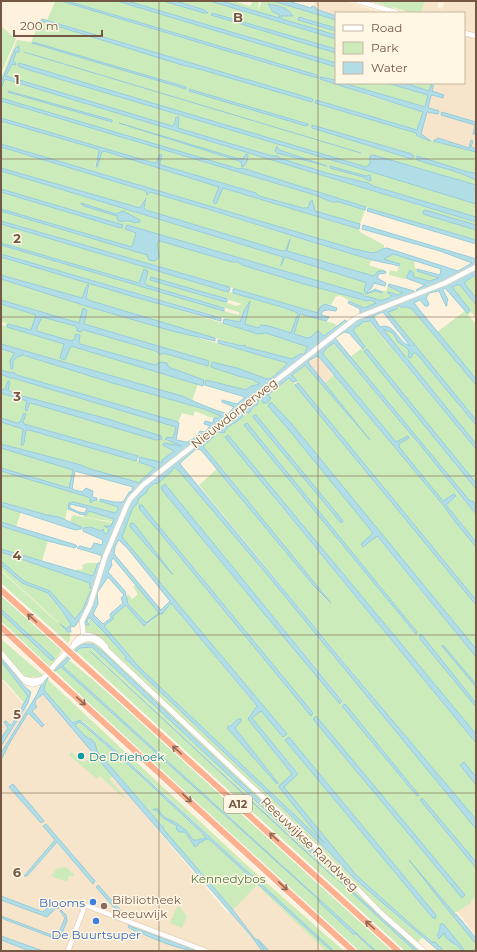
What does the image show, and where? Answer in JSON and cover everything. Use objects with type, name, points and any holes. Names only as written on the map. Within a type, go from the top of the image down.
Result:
[{"type":"highway","name":"A12","points":[[1,590],[398,951]]},
{"type":"highway","name":"A12","points":[[1,627],[353,951]]},
{"type":"street","points":[[358,1],[395,12]]},
{"type":"street","points":[[465,33],[476,36]]},
{"type":"street","name":"Nieuwdorperweg","points":[[84,638],[82,621],[90,605],[118,524],[128,503],[135,493],[153,476],[350,322],[363,314],[445,283],[476,267]]},
{"type":"street","points":[[1,653],[23,678],[33,681],[44,678],[72,647],[84,638]]},
{"type":"street","name":"Reeuwijkse Randweg","points":[[84,638],[93,640],[110,653],[318,849],[383,915],[424,951]]},
{"type":"street","points":[[68,951],[85,905],[206,951]]},
{"type":"shaded area","points":[[313,1],[345,1],[377,11],[335,12],[335,16],[315,9]]},
{"type":"shaded area","points":[[425,1],[439,1],[437,7],[442,9],[445,1],[476,1],[476,150],[423,138],[419,135],[433,84],[465,84],[465,12],[421,12]]},
{"type":"shaded area","points":[[317,356],[334,375],[324,384],[308,362]]},
{"type":"shaded area","points":[[3,681],[30,712],[43,693],[228,914],[257,885],[329,951],[1,951],[1,683]]},
{"type":"shaded area","points":[[476,890],[476,936],[455,908]]},
{"type":"green space","points":[[53,1],[61,1],[316,78],[317,75],[67,1],[117,1],[335,67],[335,80],[320,77],[367,95],[423,112],[418,130],[316,100],[416,133],[417,137],[476,152],[476,173],[468,172],[417,156],[418,160],[460,173],[476,180],[476,185],[373,155],[370,158],[368,167],[366,167],[29,70],[476,204],[476,217],[373,186],[368,183],[330,174],[279,158],[278,156],[272,156],[178,128],[179,118],[176,117],[174,125],[172,126],[6,76],[12,64],[15,65],[16,63],[13,61],[18,46],[15,49],[1,83],[1,78],[17,40],[31,42],[41,19],[41,21],[182,65],[312,101],[312,99],[47,20],[55,2]],"holes":[[[33,42],[185,87],[186,89],[32,43]],[[312,125],[412,154],[414,157],[412,159],[312,128]],[[278,146],[279,150],[327,166],[277,153],[275,151],[276,147]]]},
{"type":"green space","points":[[127,1],[163,1],[204,13],[205,10],[175,1],[210,1],[335,39],[335,49],[211,13],[211,15],[335,53],[335,63]]},
{"type":"green space","points":[[221,1],[233,1],[250,6],[253,1],[259,1],[258,10],[262,1],[273,1],[335,20],[335,28],[302,17],[298,18],[298,20],[335,31],[335,35],[282,19],[281,16],[292,16],[279,6],[268,4],[271,10],[280,15],[279,18]]},
{"type":"green space","points":[[363,1],[389,6],[370,1],[425,1],[421,12],[407,12],[393,7],[392,9],[402,12]]},
{"type":"green space","points":[[1,26],[16,39],[1,73]]},
{"type":"green space","points":[[5,79],[476,222],[476,225],[423,211],[423,214],[476,230],[476,240],[242,168],[239,169],[1,98],[1,88]],"holes":[[[119,123],[241,159],[248,157],[245,165],[239,161]]]},
{"type":"green space","points":[[346,84],[390,84],[428,95],[425,107]]},
{"type":"green space","points":[[408,84],[432,84],[430,91]]},
{"type":"green space","points":[[1,101],[315,195],[332,202],[339,202],[365,210],[360,224],[315,211],[313,204],[310,202],[308,208],[303,208],[258,196],[256,193],[161,165],[162,155],[160,154],[157,162],[154,163],[1,118]]},
{"type":"green space","points":[[1,121],[97,149],[99,151],[95,166],[97,166],[102,152],[104,151],[220,187],[213,202],[216,204],[223,188],[359,229],[360,232],[384,245],[384,248],[373,253],[354,249],[1,144]]},
{"type":"green space","points":[[1,147],[146,191],[146,194],[150,192],[372,260],[369,265],[385,271],[381,271],[374,276],[287,251],[290,239],[286,250],[282,251],[146,210],[144,208],[147,199],[145,198],[140,208],[1,168]]},
{"type":"green space","points":[[1,171],[283,257],[281,266],[285,257],[364,282],[366,283],[364,291],[366,294],[375,291],[382,293],[376,290],[386,291],[388,286],[403,293],[398,295],[388,292],[392,296],[384,301],[376,300],[363,294],[127,225],[130,232],[136,233],[132,247],[1,209],[1,192],[117,227],[122,228],[123,225],[1,189]]},
{"type":"green space","points":[[1,211],[147,255],[149,260],[156,261],[159,254],[157,243],[160,241],[232,262],[238,262],[242,265],[312,286],[367,301],[371,300],[376,304],[364,308],[339,295],[338,297],[336,296],[331,305],[328,304],[320,307],[318,313],[1,221]]},
{"type":"green space","points":[[1,224],[298,313],[291,333],[269,326],[258,328],[245,324],[250,301],[240,322],[238,322],[1,254],[1,245],[238,315],[239,314],[239,312],[146,285],[144,269],[139,283],[1,243]],"holes":[[[151,277],[242,304],[237,306],[151,280]]]},
{"type":"green space","points":[[391,254],[414,260],[415,268],[417,270],[439,279],[427,281],[408,273],[405,279],[389,275],[390,270],[397,272],[400,264],[384,259]]},
{"type":"green space","points":[[1,257],[258,334],[266,333],[308,347],[304,352],[305,353],[300,354],[292,360],[244,345],[242,346],[87,300],[86,298],[90,287],[87,285],[82,298],[1,275]]},
{"type":"green space","points":[[474,275],[476,276],[476,298],[464,284],[464,282]]},
{"type":"green space","points":[[1,279],[86,306],[287,364],[272,378],[267,379],[234,374],[260,384],[251,386],[246,390],[206,380],[205,385],[203,386],[204,382],[160,362],[155,365],[151,364],[80,344],[79,341],[75,339],[71,341],[37,331],[42,317],[75,326],[81,332],[84,330],[157,351],[159,354],[163,353],[207,366],[182,353],[83,324],[87,310],[84,308],[79,323],[1,300]]},
{"type":"green space","points":[[460,285],[476,305],[476,318],[471,312],[468,315],[476,324],[476,379],[437,332],[465,311],[467,313],[452,289],[452,287]]},
{"type":"green space","points":[[1,304],[36,315],[31,330],[8,324],[29,334],[64,344],[60,358],[65,360],[71,346],[198,384],[192,401],[182,396],[1,344],[1,325],[5,326],[6,323],[1,322]]},
{"type":"green space","points":[[399,305],[400,307],[412,309],[476,385],[476,420],[388,313]]},
{"type":"green space","points":[[300,314],[337,325],[324,336],[316,332],[310,338],[294,334]]},
{"type":"green space","points":[[368,320],[476,449],[476,483],[367,350],[365,351],[476,489],[476,508],[474,503],[469,500],[350,357],[362,348],[353,330],[362,322],[367,322]]},
{"type":"green space","points":[[383,329],[393,333],[398,342],[409,350],[409,353],[416,353],[476,425],[476,444]]},
{"type":"green space","points":[[333,343],[421,446],[476,514],[476,542],[446,505],[456,497],[443,501],[400,450],[399,444],[409,438],[396,442],[323,354],[326,348]]},
{"type":"green space","points":[[1,349],[15,353],[10,360],[11,368],[13,368],[13,361],[17,357],[23,355],[116,384],[204,409],[221,416],[215,418],[195,411],[193,416],[182,413],[178,422],[17,375],[14,372],[11,373],[1,370]]},
{"type":"green space","points":[[305,364],[365,435],[336,397],[324,384],[334,375],[444,506],[476,547],[476,600],[292,376]]},
{"type":"green space","points":[[1,374],[10,378],[176,427],[173,438],[166,440],[181,446],[173,446],[174,451],[170,453],[162,463],[140,457],[138,459],[137,456],[24,424],[23,422],[26,414],[24,413],[20,422],[17,423],[1,418],[1,393],[27,401],[26,411],[31,402],[160,440],[108,419],[15,394],[8,390],[10,381],[8,381],[5,389],[1,390]]},
{"type":"green space","points":[[290,378],[476,605],[476,649],[291,423],[272,403],[268,406],[374,533],[361,544],[364,547],[376,536],[476,657],[476,684],[442,646],[476,687],[476,703],[421,634],[420,639],[476,707],[476,734],[228,435],[276,500],[476,743],[476,777],[464,763],[460,765],[476,785],[476,820],[317,630],[199,485],[217,469],[314,586],[330,603],[203,445],[219,432],[223,433],[225,429],[243,414],[256,406],[259,399],[268,396]],"holes":[[[256,415],[342,521],[341,522],[253,417]],[[247,423],[417,632],[416,633],[244,425]]]},
{"type":"green space","points":[[1,422],[23,429],[21,444],[24,443],[26,430],[29,430],[136,461],[138,460],[139,462],[155,468],[141,479],[140,483],[86,468],[81,465],[1,444]]},
{"type":"green space","points":[[1,448],[73,469],[70,488],[1,468]]},
{"type":"green space","points":[[174,467],[178,470],[265,572],[476,829],[476,862],[422,798],[420,800],[476,868],[476,897],[471,901],[471,903],[455,913],[456,914],[453,916],[476,944],[476,951],[465,951],[442,923],[437,933],[438,939],[443,933],[445,933],[462,951],[444,951],[415,928],[356,875],[284,787],[298,773],[252,718],[261,710],[283,737],[287,734],[122,537],[133,507],[137,504],[139,498]],"holes":[[[165,484],[343,701],[341,704],[161,489]],[[145,508],[286,680],[274,671],[140,510]],[[345,704],[419,795],[417,796],[342,706]],[[316,716],[462,897],[313,719]],[[289,737],[436,915],[433,918],[285,740]]]},
{"type":"green space","points":[[1,471],[88,497],[90,498],[91,503],[92,501],[97,500],[118,507],[119,510],[115,513],[74,502],[69,507],[65,520],[59,517],[1,502]]},
{"type":"green space","points":[[1,506],[21,512],[16,527],[1,522]]},
{"type":"green space","points":[[89,511],[114,518],[114,522],[84,517],[84,515],[86,515]]},
{"type":"green space","points":[[73,515],[113,523],[111,526],[104,527],[110,530],[107,534],[104,533],[103,529],[101,531],[90,527],[83,528],[70,522]]},
{"type":"green space","points":[[1,526],[48,541],[42,561],[1,549]]},
{"type":"green space","points":[[1,552],[90,583],[91,591],[83,609],[76,619],[74,619],[50,591],[24,581],[1,561]]},
{"type":"green space","points":[[87,563],[98,563],[93,576],[76,572],[77,569],[81,570],[83,568],[82,565]]},
{"type":"green space","points":[[1,565],[22,583],[48,593],[71,624],[67,629],[61,624],[70,634],[70,640],[68,643],[1,583],[1,571],[58,622],[1,570]]},
{"type":"green space","points":[[136,584],[159,613],[146,624],[128,603],[126,598],[128,594],[132,599],[138,594],[133,587]]},
{"type":"green space","points":[[1,595],[62,650],[50,668],[1,622],[1,613],[51,660],[53,660],[51,655],[1,609]]},
{"type":"green space","points":[[171,603],[257,707],[248,719],[292,774],[279,787],[326,845],[139,667],[104,626],[126,605],[147,625],[162,613]],"holes":[[[238,719],[241,721],[235,728],[278,783],[228,729],[228,726]]]},
{"type":"green space","points":[[89,617],[126,657],[125,659],[326,849],[355,879],[423,937],[416,942],[99,638],[86,633],[85,625],[88,626]]},
{"type":"green space","points":[[1,639],[43,675],[40,677],[32,677],[32,680],[22,674],[1,650]]},
{"type":"green space","points":[[89,640],[98,644],[421,951],[418,951],[411,946],[338,880],[415,951],[405,951],[77,652],[81,647],[92,647],[317,857],[318,855],[95,645],[91,643],[81,644],[54,670],[82,642]],"holes":[[[91,651],[335,877],[295,842]]]},
{"type":"green space","points":[[69,660],[121,703],[394,951],[376,951],[63,666]]},
{"type":"green space","points":[[1,661],[28,695],[24,703],[5,681],[1,679]]},
{"type":"green space","points":[[61,667],[320,901],[319,902],[353,934],[355,934],[374,951],[357,951],[55,671]]},
{"type":"green space","points":[[47,679],[251,869],[344,951],[334,951],[84,722],[80,720],[74,723],[45,692]]},
{"type":"green space","name":"Kennedybos","points":[[79,722],[141,776],[206,838],[193,840],[186,830],[166,818],[158,809],[153,810],[156,810],[163,818],[177,826],[179,832],[185,832],[194,845],[204,840],[211,841],[332,951],[326,951],[257,885],[233,910],[163,830],[163,826],[100,755],[91,739],[86,737],[75,724]]},
{"type":"green space","points":[[71,752],[84,763],[93,754],[113,777],[110,778],[110,780],[128,801],[101,777],[99,776],[97,779],[69,755]]},
{"type":"green space","points":[[58,867],[60,869],[62,867],[66,867],[74,874],[74,876],[69,876],[67,882],[59,879],[60,877],[58,879],[51,876]]},
{"type":"green space","points":[[177,907],[180,907],[187,916],[182,928],[170,923]]},
{"type":"water","points":[[61,1],[67,1],[317,75],[317,78]]},
{"type":"water","points":[[117,1],[127,1],[335,63],[335,67]]},
{"type":"water","points":[[163,1],[175,1],[205,10],[208,13],[204,13]]},
{"type":"water","points":[[210,1],[221,1],[279,18],[280,15],[273,12],[268,4],[285,8],[293,16],[281,16],[282,19],[335,35],[335,39]]},
{"type":"water","points":[[273,1],[288,1],[311,8],[312,6],[316,9],[335,16],[335,20]]},
{"type":"water","points":[[212,13],[335,49],[335,53],[211,15]]},
{"type":"water","points":[[299,17],[335,28],[335,31],[298,20]]},
{"type":"water","points":[[42,19],[313,99],[312,102],[182,65],[41,21]]},
{"type":"water","points":[[33,42],[186,87],[186,89],[32,43]]},
{"type":"water","points":[[18,46],[19,52],[16,52],[13,61],[16,65],[12,64],[6,76],[172,126],[174,125],[176,117],[179,117],[178,128],[272,156],[278,156],[279,158],[330,174],[368,183],[373,186],[476,217],[476,222],[5,79],[1,88],[1,83],[15,49]]},
{"type":"water","points":[[19,63],[366,167],[370,163],[370,156],[373,155],[476,185],[476,204],[29,70],[18,66]]},
{"type":"water","points":[[320,77],[335,80],[335,84],[320,79]]},
{"type":"water","points":[[336,84],[346,84],[425,107],[428,95],[390,84],[408,84],[429,91],[432,84],[434,84],[432,91],[444,95],[443,98],[431,96],[428,107],[439,111],[438,114],[427,112],[421,134],[431,141],[417,136],[416,133],[315,103],[316,100],[417,130],[423,112]]},
{"type":"water","points":[[189,89],[308,125],[306,126],[189,91]]},
{"type":"water","points":[[8,92],[112,120],[112,122]]},
{"type":"water","points":[[1,98],[239,169],[242,168],[366,207],[365,210],[339,202],[332,202],[315,195],[1,101]]},
{"type":"water","points":[[442,112],[476,122],[475,134],[473,134],[475,125],[441,115]]},
{"type":"water","points":[[1,118],[154,163],[157,162],[160,154],[162,155],[161,165],[256,193],[259,196],[303,208],[308,208],[312,200],[315,211],[360,224],[359,229],[223,188],[216,204],[213,202],[219,187],[104,151],[102,152],[96,167],[99,151],[97,149],[1,121]]},
{"type":"water","points":[[119,123],[236,158],[243,159],[246,154],[248,155],[247,160],[245,165],[242,167],[241,162],[239,161]]},
{"type":"water","points":[[312,125],[412,154],[414,157],[412,159],[312,128]]},
{"type":"water","points":[[438,138],[469,148],[471,140],[473,141],[471,147],[476,149],[476,152],[433,141]]},
{"type":"water","points":[[1,144],[354,249],[373,253],[387,248],[458,271],[472,263],[440,251],[362,229],[363,225],[476,259],[476,265],[443,282],[418,292],[416,290],[425,285],[406,278],[410,270],[413,272],[414,277],[430,281],[439,278],[417,271],[417,269],[440,275],[441,269],[393,254],[384,259],[400,264],[399,266],[369,259],[150,192],[147,195],[146,191],[1,147]]},
{"type":"water","points":[[277,146],[279,150],[327,166],[277,153],[275,151]]},
{"type":"water","points":[[417,156],[468,172],[476,173],[476,180],[460,173],[417,160]]},
{"type":"water","points":[[330,166],[366,176],[370,175],[371,180],[369,181],[363,177],[330,168]]},
{"type":"water","points":[[1,168],[140,208],[146,198],[144,208],[146,210],[282,251],[286,250],[290,239],[287,251],[374,276],[378,271],[385,271],[386,273],[379,274],[377,278],[386,283],[385,286],[374,283],[371,289],[367,292],[368,293],[375,289],[382,293],[375,291],[366,294],[364,291],[366,283],[364,282],[285,257],[281,266],[283,257],[1,171]]},
{"type":"water","points":[[1,189],[123,225],[122,228],[117,227],[1,192]]},
{"type":"water","points":[[81,203],[116,214],[123,211],[140,220],[140,222],[118,221],[117,216],[84,206]]},
{"type":"water","points":[[368,208],[476,240],[476,244],[367,211]]},
{"type":"water","points":[[1,209],[132,247],[136,233],[125,229],[127,225],[363,294],[364,296],[378,300],[387,299],[392,296],[388,292],[398,295],[403,293],[388,286],[389,284],[414,291],[415,293],[360,314],[360,309],[348,303],[349,301],[364,308],[376,303],[371,300],[367,301],[304,284],[242,265],[238,262],[232,262],[160,241],[157,243],[159,257],[155,261],[149,260],[147,255],[1,211]]},
{"type":"water","points":[[425,210],[476,225],[476,230],[423,214],[423,211]]},
{"type":"water","points":[[1,221],[229,287],[230,290],[228,292],[1,224]]},
{"type":"water","points":[[1,243],[139,283],[144,269],[148,271],[145,283],[146,285],[224,308],[224,311],[1,245]]},
{"type":"water","points":[[1,254],[221,318],[221,321],[1,257]]},
{"type":"water","points":[[476,270],[476,276],[473,276],[464,283],[476,298],[476,305],[460,285],[452,287],[470,310],[467,313],[445,288],[443,290],[448,300],[447,306],[439,291],[429,293],[426,298],[429,304],[428,306],[425,306],[420,300],[414,303],[476,379],[476,385],[412,309],[400,307],[399,305],[397,306],[397,309],[388,312],[476,420],[476,425],[416,353],[413,353],[411,358],[408,357],[408,349],[398,342],[393,333],[383,329],[476,444],[476,449],[370,321],[362,322],[353,330],[365,347],[363,349],[349,333],[344,332],[335,338],[469,500],[474,502],[476,514],[334,343],[326,348],[323,354],[396,442],[408,436],[409,438],[399,444],[399,447],[443,501],[454,494],[456,496],[446,505],[476,542],[476,547],[444,506],[317,356],[308,361],[310,365],[370,440],[305,365],[292,375],[297,381],[293,382],[289,378],[268,395],[271,398],[267,403],[263,403],[261,399],[259,399],[257,405],[253,407],[249,413],[246,412],[239,420],[227,428],[224,433],[219,432],[203,446],[331,603],[314,586],[201,450],[195,450],[180,464],[343,662],[474,817],[476,820],[476,829],[265,572],[178,470],[174,467],[172,471],[157,484],[155,483],[139,498],[137,504],[133,507],[122,537],[287,734],[283,737],[261,711],[252,718],[298,774],[284,787],[356,875],[415,928],[432,942],[435,942],[444,951],[439,951],[355,879],[326,849],[125,659],[126,657],[89,617],[87,621],[89,625],[85,625],[112,542],[126,508],[138,492],[360,317]],"holes":[[[383,312],[410,346],[402,341],[389,327],[380,327],[373,316]],[[119,540],[128,549],[170,601],[161,610],[115,555],[116,545]],[[113,558],[159,613],[146,623],[128,604],[125,591],[108,572],[112,565],[111,561]],[[108,577],[124,595],[121,598],[123,603],[110,614],[111,618],[103,624],[93,614],[98,604],[97,593]],[[171,603],[257,706],[248,719],[292,774],[279,787],[324,843],[139,667],[104,626],[126,605],[144,626],[159,614],[162,614]]]},
{"type":"water","points":[[1,275],[82,298],[87,285],[89,285],[86,298],[88,300],[215,338],[215,341],[172,331],[86,306],[1,279]]},
{"type":"water","points":[[151,277],[227,299],[227,302],[150,280]]},
{"type":"water","points":[[233,289],[318,313],[320,307],[325,304],[337,308],[336,311],[323,311],[321,315],[329,317],[326,321],[300,314],[294,334],[308,338],[318,331],[324,336],[345,320],[348,322],[134,492],[86,610],[76,625],[70,628],[71,632],[68,632],[60,624],[67,629],[71,624],[48,593],[22,583],[1,565],[1,561],[24,581],[50,591],[75,619],[83,609],[92,590],[90,588],[90,583],[1,552],[1,549],[93,576],[102,556],[77,548],[80,546],[91,549],[94,543],[102,545],[103,540],[83,531],[83,528],[90,527],[101,531],[103,529],[104,533],[107,534],[109,529],[104,526],[111,526],[114,519],[89,511],[86,515],[79,514],[79,512],[78,513],[68,509],[69,503],[74,502],[115,513],[118,510],[118,507],[100,501],[100,499],[123,502],[130,491],[132,491],[133,487],[75,471],[72,489],[82,492],[86,488],[93,491],[92,497],[97,498],[97,500],[92,501],[91,503],[90,498],[88,497],[1,471],[1,468],[69,488],[73,470],[1,448],[1,444],[81,465],[140,483],[141,480],[155,468],[139,462],[140,457],[162,463],[162,460],[174,451],[163,444],[165,443],[181,446],[165,439],[167,437],[173,438],[176,427],[10,378],[1,374],[1,370],[11,373],[13,372],[17,375],[178,422],[176,440],[186,442],[189,441],[200,431],[205,432],[210,426],[204,424],[205,421],[213,423],[214,418],[221,416],[204,409],[116,384],[23,355],[17,357],[13,361],[13,368],[11,369],[10,360],[15,353],[1,349],[1,344],[182,396],[204,406],[228,414],[234,407],[222,402],[222,400],[237,404],[245,397],[205,385],[206,380],[246,390],[251,386],[260,384],[253,380],[211,367],[212,362],[237,368],[267,379],[272,378],[287,363],[218,343],[218,340],[242,346],[245,345],[246,347],[292,359],[300,354],[305,354],[308,347],[266,333],[258,334],[223,323],[224,319],[240,322],[250,301],[245,324],[258,328],[261,325],[269,326],[291,333],[298,313],[233,293]],"holes":[[[70,504],[87,508],[85,513],[70,508]]]},
{"type":"water","points":[[1,300],[79,323],[83,308],[87,310],[84,324],[209,361],[208,366],[163,353],[160,355],[156,351],[84,330],[81,332],[77,331],[75,326],[42,317],[37,328],[37,331],[71,341],[75,339],[75,335],[77,334],[80,335],[80,344],[151,364],[155,365],[160,362],[167,363],[171,368],[204,380],[203,386],[71,346],[65,360],[60,358],[64,344],[7,327],[8,324],[31,330],[36,315],[1,304]]},
{"type":"water","points":[[367,349],[476,483],[476,489],[364,351]]},
{"type":"water","points":[[8,381],[10,382],[8,390],[15,394],[108,419],[161,436],[162,439],[156,440],[31,403],[29,404],[27,411],[25,410],[27,401],[1,393],[1,390],[5,389]]},
{"type":"water","points":[[298,383],[476,600],[476,605],[295,385]]},
{"type":"water","points":[[272,403],[291,423],[476,649],[476,657],[377,536],[363,547],[361,544],[373,533],[268,406]]},
{"type":"water","points":[[24,413],[26,414],[23,422],[24,424],[138,456],[136,461],[29,430],[26,430],[24,443],[21,445],[23,429],[1,422],[1,418],[17,423],[20,422]]},
{"type":"water","points":[[256,415],[343,521],[341,523],[253,417]]},
{"type":"water","points":[[247,423],[417,632],[416,634],[244,425]]},
{"type":"water","points":[[228,435],[476,734],[476,743],[225,437]]},
{"type":"water","points":[[165,484],[342,701],[340,704],[162,490],[161,487]]},
{"type":"water","points":[[1,502],[59,517],[82,527],[81,529],[75,530],[1,506]]},
{"type":"water","points":[[139,505],[142,505],[313,713],[311,716],[140,510]]},
{"type":"water","points":[[1,522],[77,546],[75,548],[48,541],[1,526]]},
{"type":"water","points":[[131,523],[136,526],[173,575],[132,529],[130,526]]},
{"type":"water","points":[[1,609],[54,658],[53,660],[51,660],[1,613]]},
{"type":"water","points":[[420,634],[476,703],[476,707],[420,639]]},
{"type":"water","points":[[81,644],[93,644],[104,653],[318,855],[317,858],[92,647],[80,648],[63,666],[376,951],[374,951],[356,934],[353,934],[319,902],[320,901],[61,667],[50,676],[46,682],[44,690],[73,723],[80,720],[116,751],[334,951],[332,951],[317,938],[211,841],[208,839],[199,842],[199,844],[195,847],[185,832],[179,832],[176,829],[177,826],[163,818],[156,810],[153,809],[158,809],[166,818],[186,830],[193,840],[206,838],[201,832],[81,723],[79,722],[75,725],[86,737],[95,743],[97,751],[233,910],[255,939],[259,940],[269,951],[267,951],[258,941],[265,951],[262,951],[252,937],[43,694],[36,700],[35,704],[37,707],[32,711],[44,725],[42,727],[28,713],[1,760],[1,753],[36,696],[43,681]]},
{"type":"water","points":[[443,645],[476,684],[476,687],[442,646]]},
{"type":"water","points":[[90,651],[335,878],[295,842]]},
{"type":"water","points":[[1,658],[31,692],[28,703],[1,746],[1,738],[8,728],[4,722],[6,721],[12,725],[28,696],[1,661]]},
{"type":"water","points":[[345,704],[419,795],[417,796],[342,706]]},
{"type":"water","points":[[316,716],[465,895],[462,898],[313,719]]},
{"type":"water","points":[[238,719],[241,719],[241,721],[235,728],[278,783],[277,784],[228,729],[228,726]]},
{"type":"water","points":[[289,737],[436,915],[435,919],[285,740]]},
{"type":"water","points":[[464,762],[476,777],[476,785],[460,765]]},
{"type":"water","points":[[13,784],[44,821],[41,823],[9,787]]},
{"type":"water","points":[[422,798],[476,862],[476,868],[420,800]]},
{"type":"water","points":[[46,824],[95,881],[93,884],[57,842],[27,876],[24,876],[55,840],[43,826]]},
{"type":"water","points":[[409,860],[454,913],[452,915]]},
{"type":"water","points":[[338,880],[353,892],[418,951],[415,951]]},
{"type":"water","points":[[98,885],[125,917],[118,912],[96,887]]},
{"type":"water","points":[[1,896],[43,912],[52,904],[59,908],[56,908],[47,917],[1,900]]},
{"type":"water","points":[[61,910],[66,915],[67,921],[59,940],[1,918],[1,916],[57,937],[65,918],[60,911]]},
{"type":"water","points":[[456,914],[476,938],[476,944],[453,916]]},
{"type":"water","points":[[442,923],[465,951],[462,951],[448,939],[444,933],[439,939],[438,934]]},
{"type":"water","points":[[128,924],[132,927],[199,951],[182,949],[129,928]]},
{"type":"water","points":[[1,936],[43,951],[30,951],[1,940]]},
{"type":"waterway","points":[[24,52],[361,153]]},
{"type":"place","name":"De Driehoek","points":[[81,756]]},
{"type":"place","name":"Blooms","points":[[93,902]]},
{"type":"place","name":"Bibliotheek Reeuwijk","points":[[104,906]]},
{"type":"place","name":"De Buurtsuper","points":[[96,921]]}]
